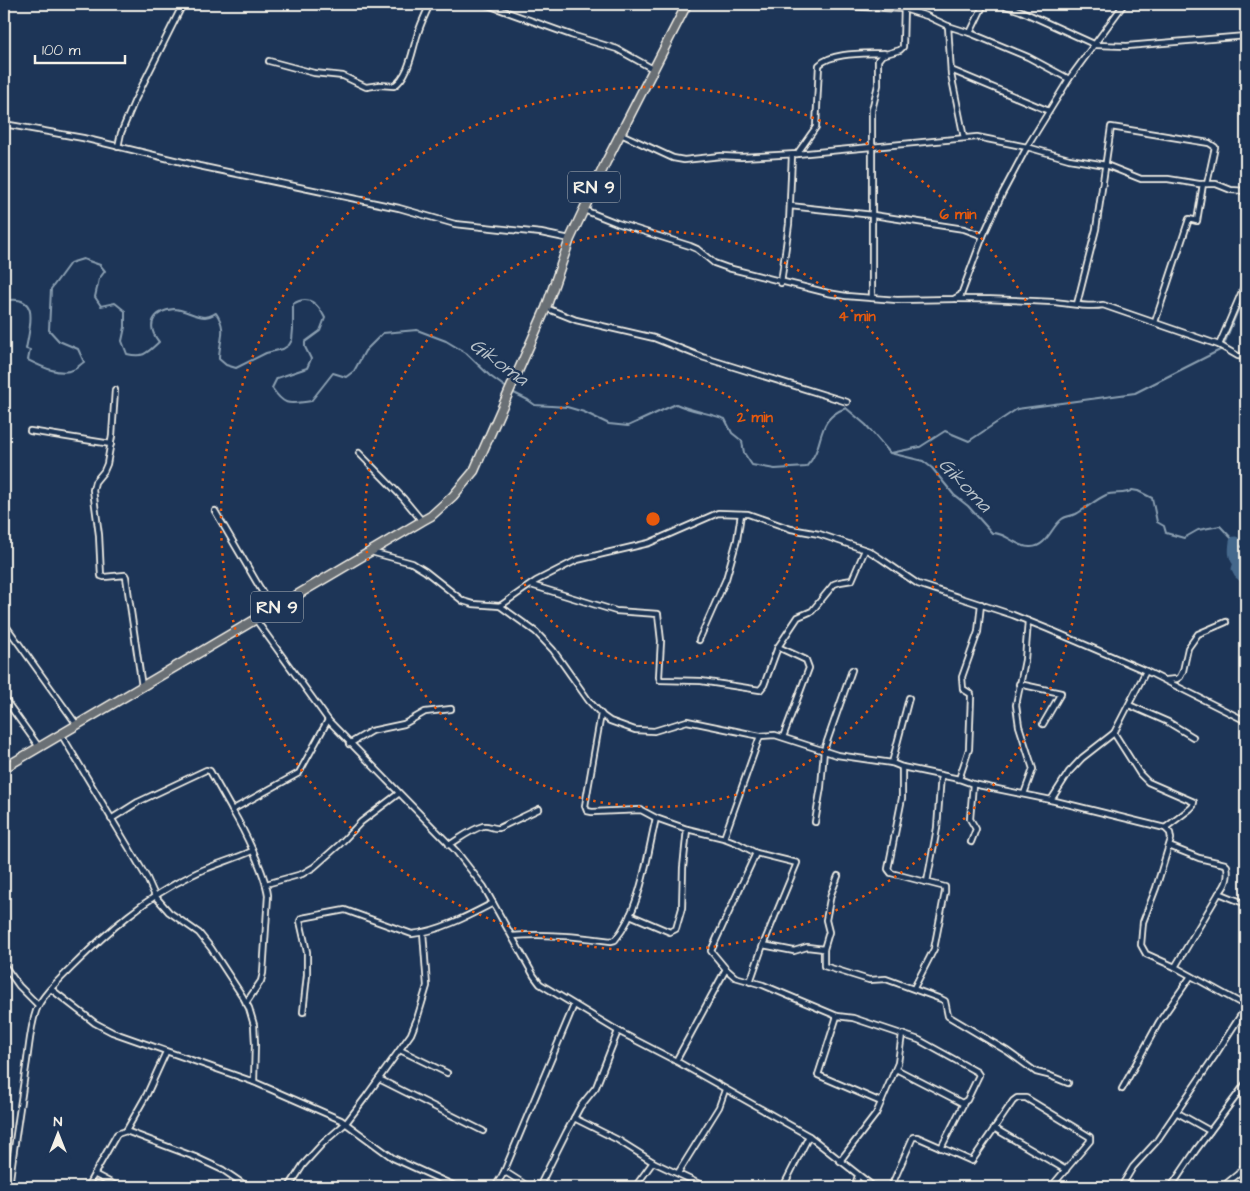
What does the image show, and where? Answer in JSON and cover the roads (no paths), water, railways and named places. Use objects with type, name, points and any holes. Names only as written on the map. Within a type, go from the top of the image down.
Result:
[{"type":"main road","name":"RN 9","points":[[4,768],[422,521],[453,496],[474,472],[546,308],[570,239],[606,162],[687,4]]},
{"type":"street","points":[[118,147],[121,134],[134,102],[182,4]]},
{"type":"street","points":[[269,60],[314,73],[343,76],[366,86],[380,84],[394,86],[404,74],[417,34],[430,4]]},
{"type":"street","points":[[484,4],[617,49],[653,70]]},
{"type":"street","points":[[821,4],[904,6],[948,26],[1028,57],[1069,79]]},
{"type":"street","points":[[970,33],[984,4]]},
{"type":"street","points":[[1002,4],[1096,45],[1127,46],[1246,36]]},
{"type":"street","points":[[954,299],[961,294],[983,236],[1002,194],[1027,147],[1069,79],[1096,45],[1124,4]]},
{"type":"street","points":[[781,283],[794,154],[816,127],[819,65],[824,60],[832,57],[900,50],[902,47],[904,6]]},
{"type":"street","points":[[948,26],[951,70],[964,138]]},
{"type":"street","points":[[872,298],[872,110],[878,84],[878,60],[882,55],[890,52]]},
{"type":"street","points":[[951,70],[1049,111]]},
{"type":"street","points":[[4,124],[83,138],[336,196],[399,208],[455,224],[541,233],[570,239]]},
{"type":"street","points":[[1077,304],[1096,229],[1111,127],[1209,143],[1215,147],[1197,221],[1190,219],[1154,322]]},
{"type":"street","points":[[622,134],[678,160],[721,156],[741,157],[794,154],[964,138],[985,138],[1069,159],[1106,165],[1141,179],[1168,179],[1216,184],[1231,190],[1246,191]]},
{"type":"street","points":[[790,206],[873,215],[964,229],[983,236]]},
{"type":"street","points":[[584,210],[617,223],[690,246],[697,249],[714,263],[781,283],[846,296],[897,300],[954,299],[1077,304],[1093,307],[1103,305],[1219,345],[1238,356],[1246,357]]},
{"type":"street","points":[[1219,345],[1246,282]]},
{"type":"street","points":[[546,308],[576,320],[654,338],[702,357],[847,402]]},
{"type":"street","points":[[115,390],[111,444],[106,468],[95,482],[93,490],[99,535],[101,576],[125,575],[126,577],[142,687]]},
{"type":"street","points":[[30,431],[111,444]]},
{"type":"street","points":[[359,453],[403,498],[422,521]]},
{"type":"street","points":[[215,511],[273,610]]},
{"type":"street","points":[[500,606],[531,585],[576,560],[649,542],[718,513],[756,516],[791,529],[819,534],[865,550],[918,584],[1028,621],[1146,671],[1246,721]]},
{"type":"street","points":[[699,640],[726,579],[737,540],[741,514]]},
{"type":"street","points":[[531,585],[616,611],[658,614],[661,640],[660,680],[701,681],[760,690],[764,685],[778,647],[798,616],[812,611],[834,584],[852,580],[865,550]]},
{"type":"street","points":[[370,552],[412,563],[463,601],[473,604],[500,606],[536,632],[553,650],[589,701],[601,714],[610,721],[635,730],[654,732],[687,721],[760,736],[775,735],[837,755],[892,763],[973,784],[1051,800],[1164,828],[1170,833],[1169,846],[1156,888],[1142,922],[1140,945],[1146,954],[1175,967],[1246,1006],[1224,1042],[1156,1142],[1133,1167],[1121,1187]]},
{"type":"street","points":[[959,779],[969,749],[971,696],[971,694],[963,689],[962,676],[978,632],[981,604]]},
{"type":"street","points":[[256,620],[328,720],[398,794],[450,845],[484,887],[540,984],[618,1031],[676,1061],[809,1136],[874,1187]]},
{"type":"street","points":[[1024,794],[1033,769],[1016,715],[1019,684],[1025,660],[1028,621]]},
{"type":"street","points":[[1164,680],[1180,677],[1188,648],[1198,634],[1226,622]]},
{"type":"street","points":[[4,623],[77,724]]},
{"type":"street","points":[[778,647],[806,660],[808,664],[783,737]]},
{"type":"street","points":[[815,822],[821,787],[824,750],[852,670]]},
{"type":"street","points":[[1051,800],[1069,772],[1082,758],[1114,733],[1146,671]]},
{"type":"street","points":[[1019,684],[1061,693],[1043,724]]},
{"type":"street","points":[[4,698],[39,747]]},
{"type":"street","points":[[892,763],[909,698]]},
{"type":"street","points":[[1129,705],[1168,722],[1193,737]]},
{"type":"street","points":[[350,744],[371,731],[404,724],[426,712],[451,709]]},
{"type":"street","points":[[601,714],[587,811],[641,810],[656,818],[687,829],[724,838],[756,853],[797,863],[750,982]]},
{"type":"street","points":[[232,810],[299,773],[328,720]]},
{"type":"street","points":[[1114,733],[1140,774],[1148,782],[1194,802],[1190,809],[1164,828]]},
{"type":"street","points":[[60,734],[147,878],[155,896],[169,912],[199,933],[246,1002],[254,1025],[254,1082]]},
{"type":"street","points":[[724,838],[760,736]]},
{"type":"street","points":[[902,767],[902,798],[888,869],[891,873],[944,887],[945,892],[934,949],[914,988]]},
{"type":"street","points":[[111,819],[138,802],[206,770],[210,771],[232,810],[266,884],[268,908],[263,972],[261,981],[246,1002]]},
{"type":"street","points":[[927,882],[937,828],[941,775]]},
{"type":"street","points":[[971,842],[976,829],[970,819],[973,784]]},
{"type":"street","points":[[266,884],[306,872],[340,844],[361,822],[398,794]]},
{"type":"street","points":[[450,845],[480,827],[499,828],[539,809]]},
{"type":"street","points":[[512,936],[541,934],[612,941],[617,937],[632,910],[646,865],[656,818]]},
{"type":"street","points":[[630,915],[670,932],[675,931],[682,908],[683,868],[687,829]]},
{"type":"street","points":[[1169,846],[1199,858],[1228,866],[1225,887],[1219,893],[1175,967]]},
{"type":"street","points":[[10,1187],[14,1140],[35,1012],[38,1005],[61,978],[114,927],[155,896],[190,875],[252,851]]},
{"type":"street","points":[[756,853],[711,951],[735,977],[763,985],[836,1016],[853,1018],[928,1044],[977,1072],[978,1079],[941,1148]]},
{"type":"street","points":[[838,876],[831,894],[826,920],[829,932],[824,949],[823,965],[827,968],[869,980],[886,978],[941,999],[944,1001],[948,1016],[1007,1051],[1029,1068],[1068,1083]]},
{"type":"street","points":[[1219,893],[1246,904]]},
{"type":"street","points":[[302,1012],[308,974],[307,952],[300,921],[302,918],[345,910],[406,933],[423,932],[466,917],[493,903]]},
{"type":"street","points":[[290,1187],[303,1165],[322,1142],[346,1123],[414,1028],[427,986],[423,932]]},
{"type":"street","points":[[764,945],[794,950],[807,947],[824,949]]},
{"type":"street","points":[[4,965],[19,986],[38,1005]]},
{"type":"street","points":[[676,1061],[726,969]]},
{"type":"street","points":[[1122,1089],[1159,1022],[1191,976]]},
{"type":"street","points":[[51,989],[102,1027],[166,1052],[254,1082],[346,1123],[393,1158],[457,1187]]},
{"type":"street","points":[[495,1187],[503,1174],[574,1005]]},
{"type":"street","points":[[836,1016],[818,1075],[881,1102]]},
{"type":"street","points":[[539,1187],[574,1118],[596,1087],[618,1031]]},
{"type":"street","points":[[840,1161],[871,1121],[881,1102],[896,1069],[902,1034]]},
{"type":"street","points":[[400,1050],[447,1073]]},
{"type":"street","points":[[126,1131],[147,1094],[166,1052]]},
{"type":"street","points":[[896,1069],[957,1102],[964,1103]]},
{"type":"street","points":[[379,1079],[483,1131]]},
{"type":"street","points":[[1171,1187],[1246,1082]]},
{"type":"street","points":[[678,1173],[719,1107],[725,1090]]},
{"type":"street","points":[[891,1187],[913,1138],[917,1137],[972,1161],[1017,1098],[1026,1098],[1090,1137],[1090,1141],[1051,1187]]},
{"type":"street","points":[[1176,1112],[1210,1131]]},
{"type":"street","points":[[574,1118],[618,1140],[653,1162],[706,1187]]},
{"type":"street","points":[[994,1128],[1066,1170]]},
{"type":"street","points":[[87,1187],[117,1134],[126,1131],[195,1157],[223,1170],[248,1187]]},
{"type":"street","points":[[783,1187],[809,1136]]},
{"type":"street","points":[[635,1187],[653,1162]]},
{"type":"street","points":[[1222,1187],[1238,1174],[1246,1163]]},
{"type":"street","points":[[94,1174],[119,1187]]},
{"type":"street","points":[[503,1174],[510,1174],[529,1187]]},
{"type":"street","points":[[854,1187],[858,1176]]},
{"type":"waterway","name":"Gikoma","points":[[4,301],[16,300],[24,302],[28,307],[31,322],[26,349],[30,350],[28,360],[44,368],[57,371],[69,371],[84,362],[78,349],[59,341],[49,330],[51,289],[70,263],[83,259],[100,265],[105,271],[99,279],[95,297],[101,306],[115,303],[125,311],[125,327],[122,341],[127,354],[145,354],[159,342],[153,330],[153,320],[156,316],[167,310],[178,309],[205,317],[216,313],[222,325],[219,359],[226,365],[236,368],[266,353],[283,349],[289,345],[292,340],[293,304],[308,300],[319,308],[325,318],[320,331],[305,342],[305,347],[311,359],[307,368],[277,378],[272,388],[280,398],[288,403],[311,401],[333,373],[346,377],[354,371],[365,351],[383,333],[417,330],[446,341],[466,353],[490,376],[508,389]]},
{"type":"waterway","points":[[891,453],[920,447],[945,431],[969,441],[1017,409],[1135,393],[1222,349],[1238,310],[1246,304]]},
{"type":"waterway","name":"Gikoma","points":[[512,392],[535,405],[567,407],[584,412],[609,424],[628,426],[676,404],[725,419],[732,433],[742,441],[744,453],[752,465],[775,469],[806,467],[816,450],[824,426],[836,413],[846,408],[866,425],[890,453],[923,461],[932,468],[954,495],[968,506],[992,533],[1002,535],[1026,547],[1041,544],[1058,522],[1076,514],[1098,499],[1106,495],[1132,490],[1152,498],[1157,522],[1164,526],[1166,533],[1184,538],[1198,530],[1220,526],[1235,542],[1246,550]]},
{"type":"waterway","points":[[1235,542],[1235,556],[1239,563],[1237,569],[1246,579]]},
{"type":"waterway","name":"Gikoma","points":[[1246,550],[1244,555],[1246,555]]}]
